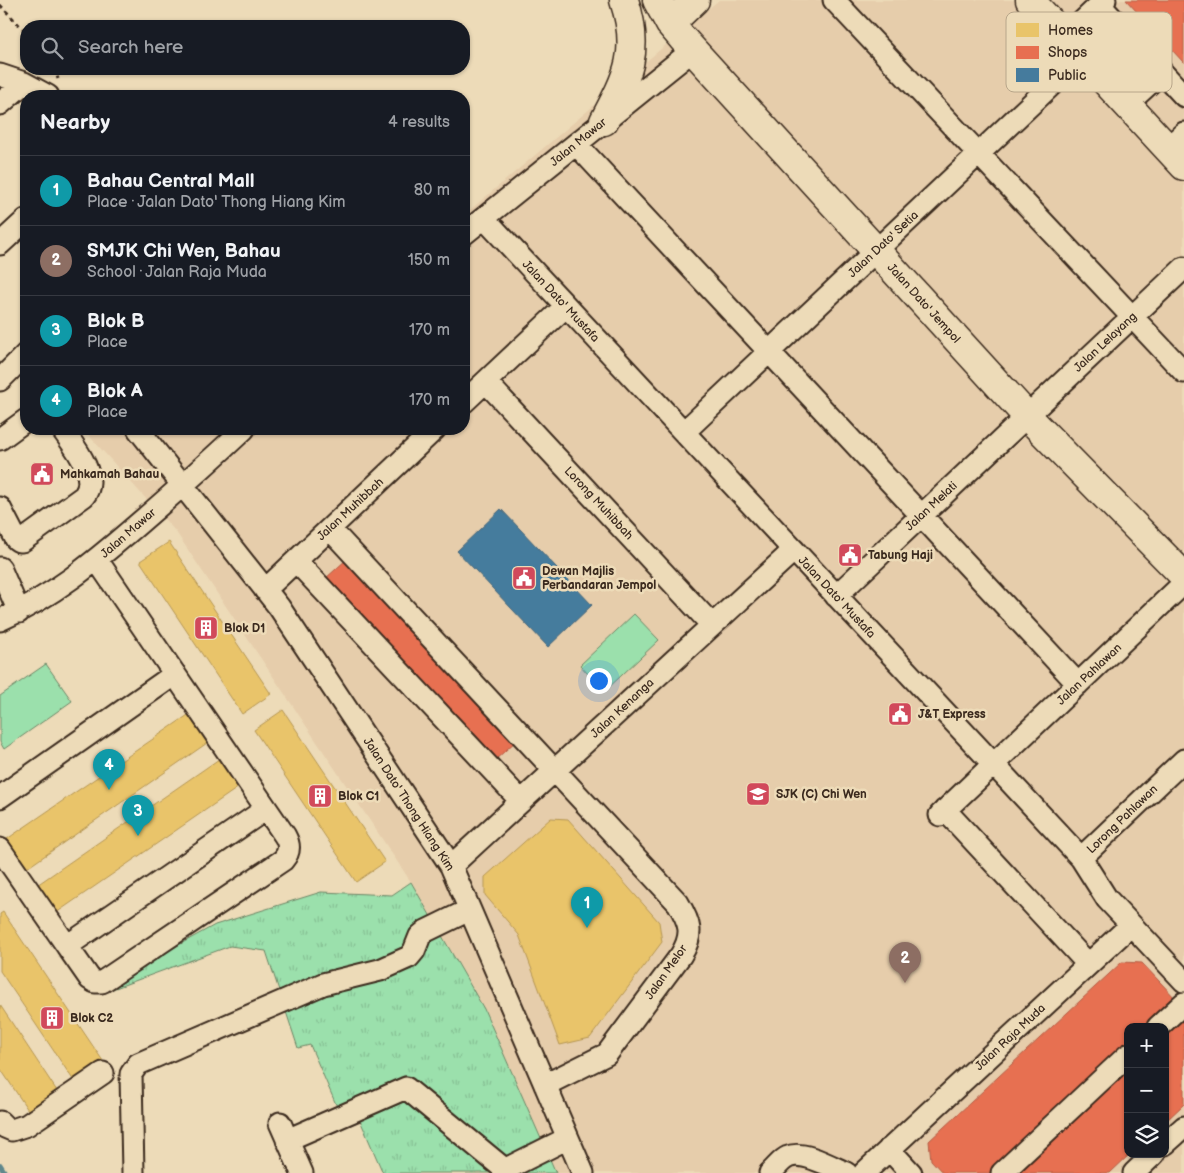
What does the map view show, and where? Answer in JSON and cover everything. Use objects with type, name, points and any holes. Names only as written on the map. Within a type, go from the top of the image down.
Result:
[{"type":"main road","points":[[604,121],[628,72],[632,53],[631,27],[624,0]]},
{"type":"main road","name":"Jalan Dato' Jempol","points":[[657,0],[670,24],[693,50],[1027,416],[1181,569]]},
{"type":"main road","points":[[670,24],[695,0]]},
{"type":"main road","points":[[1030,0],[1041,12]]},
{"type":"main road","points":[[1116,92],[1178,149]]},
{"type":"street","points":[[834,0],[1184,372]]},
{"type":"street","name":"Jalan Mawar","points":[[470,229],[693,50]]},
{"type":"street","points":[[0,75],[24,83],[37,90]]},
{"type":"street","points":[[0,104],[24,83]]},
{"type":"street","points":[[1172,83],[1184,96]]},
{"type":"street","name":"Jalan Dato' Setia","points":[[684,432],[978,154],[1033,92]]},
{"type":"street","points":[[1127,104],[1140,92]]},
{"type":"street","points":[[576,144],[1078,684]]},
{"type":"street","name":"Jalan Dato' Mustafa","points":[[484,218],[1081,858],[1107,899],[1184,981]]},
{"type":"street","points":[[0,244],[20,226]]},
{"type":"street","name":"Jalan Lelayang","points":[[1027,416],[1184,268]]},
{"type":"street","points":[[472,390],[566,306]]},
{"type":"street","points":[[0,380],[20,360]]},
{"type":"street","name":"Lorong Muhibbah","points":[[472,390],[712,625]]},
{"type":"street","name":"Jalan Melati","points":[[836,596],[1027,416]]},
{"type":"street","points":[[0,439],[20,424]]},
{"type":"street","points":[[0,508],[16,539],[22,541],[88,492],[86,463],[66,435]]},
{"type":"street","name":"Jalan Dato' Thong Hiang Kim","points":[[143,435],[279,607],[450,866],[583,1173]]},
{"type":"street","name":"Jalan Mawar","points":[[10,616],[56,591],[97,560],[183,486],[238,435]]},
{"type":"street","name":"Jalan Muhibbah","points":[[265,590],[430,435]]},
{"type":"street","name":"Jalan Melor","points":[[330,529],[678,903],[686,916],[690,930],[688,944],[607,1054],[545,1086]]},
{"type":"street","name":"Jalan Kenanga","points":[[450,866],[794,550]]},
{"type":"street","points":[[0,849],[66,946],[90,979],[95,982],[102,982],[287,855],[289,848],[285,836],[97,560]]},
{"type":"street","points":[[296,561],[521,801]]},
{"type":"street","points":[[0,568],[10,616]]},
{"type":"street","name":"Jalan Pahlawan","points":[[1088,964],[942,812],[1078,684],[1181,569]]},
{"type":"street","points":[[0,797],[174,674]]},
{"type":"street","name":"Lorong Pahlawan","points":[[1081,858],[1184,760]]},
{"type":"street","points":[[66,946],[266,809]]},
{"type":"street","points":[[133,1173],[131,1074],[138,1064],[323,984],[380,970],[409,957],[414,951],[420,936],[426,931],[469,910]]},
{"type":"street","name":"Jalan Raja Muda","points":[[864,1173],[1131,924]]},
{"type":"street","points":[[1162,1023],[1184,1003]]},
{"type":"street","points":[[1002,1173],[1124,1059]]},
{"type":"street","points":[[0,1122],[12,1130],[27,1125],[103,1073]]},
{"type":"street","points":[[302,1173],[284,1132],[406,1088],[503,1168],[508,1168],[568,1138]]},
{"type":"street","points":[[1169,1140],[1184,1127]]},
{"type":"street","points":[[889,1149],[911,1173]]},
{"type":"street","points":[[770,1173],[783,1160],[795,1155],[807,1156],[846,1173]]},
{"type":"street","points":[[1134,1173],[1150,1158]]},
{"type":"path","points":[[0,6],[20,26]]},
{"type":"shaded area","points":[[719,0],[1184,0],[1184,1173],[556,1173],[484,1009],[411,882],[176,532],[88,435],[470,435],[470,210]]},
{"type":"green space","points":[[634,614],[659,640],[604,692],[580,665]]},
{"type":"green space","points":[[46,664],[72,701],[4,749],[0,742],[0,696]]},
{"type":"green space","points":[[411,882],[484,1009],[556,1173],[383,1173],[360,1120],[345,1125],[310,1045],[298,1048],[266,951],[230,946],[110,990],[164,953],[215,925],[321,892],[392,895]]},
{"type":"building: Homes","name":"Blok D1","points":[[169,542],[271,694],[242,714],[140,561]]},
{"type":"building: Homes","name":"Blok C1","points":[[283,710],[385,862],[356,882],[254,730]]},
{"type":"building: Homes","points":[[191,713],[210,741],[27,868],[7,839]]},
{"type":"building: Homes","points":[[219,759],[239,787],[56,913],[37,885]]},
{"type":"building: Homes","points":[[551,818],[568,819],[659,922],[662,942],[590,1038],[560,1045],[519,935],[485,895],[485,877]]},
{"type":"building: Homes","name":"Blok C2","points":[[3,912],[105,1064],[76,1084],[0,971],[0,914]]},
{"type":"building: Homes","points":[[0,1005],[61,1097],[32,1116],[0,1068]]},
{"type":"building: Shops","points":[[1126,0],[1184,0],[1184,63],[1172,50],[1172,12],[1137,12]]},
{"type":"building: Shops","points":[[347,559],[517,740],[494,761],[325,579]]},
{"type":"building: Shops","points":[[1122,962],[1142,963],[1177,1000],[1152,1023],[1124,1023],[1124,1050],[991,1173],[943,1173],[931,1160],[929,1141]]},
{"type":"building: Shops","points":[[1184,1013],[1184,1104],[1169,1118],[1169,1068],[1169,1027]]},
{"type":"building: Shops","points":[[1124,1070],[1124,1158],[1126,1158],[1110,1173],[1014,1173]]},
{"type":"building: Public","name":"Dewan Majlis Perbandaran Jempol","points":[[501,509],[592,605],[548,647],[457,551]]},
{"type":"waterway","points":[[0,1165],[5,1173]]},
{"type":"place","name":"Mahkamah Bahau","points":[[42,474]]},
{"type":"place","name":"Tabung Haji","points":[[850,555]]},
{"type":"place","name":"Dewan Majlis Perbandaran Jempol","points":[[524,578]]},
{"type":"place","name":"Blok D1","points":[[206,628]]},
{"type":"place","name":"J&T Express","points":[[900,714]]},
{"type":"place","name":"Blok A","points":[[109,790]]},
{"type":"place","name":"SJK (C) Chi Wen","points":[[758,794]]},
{"type":"place","name":"Blok C1","points":[[320,796]]},
{"type":"place","name":"Blok B","points":[[138,836]]},
{"type":"place","name":"Bahau Central Mall","points":[[587,928]]},
{"type":"place","name":"SMJK Chi Wen, Bahau","points":[[905,983]]},
{"type":"place","name":"Blok C2","points":[[52,1018]]}]
